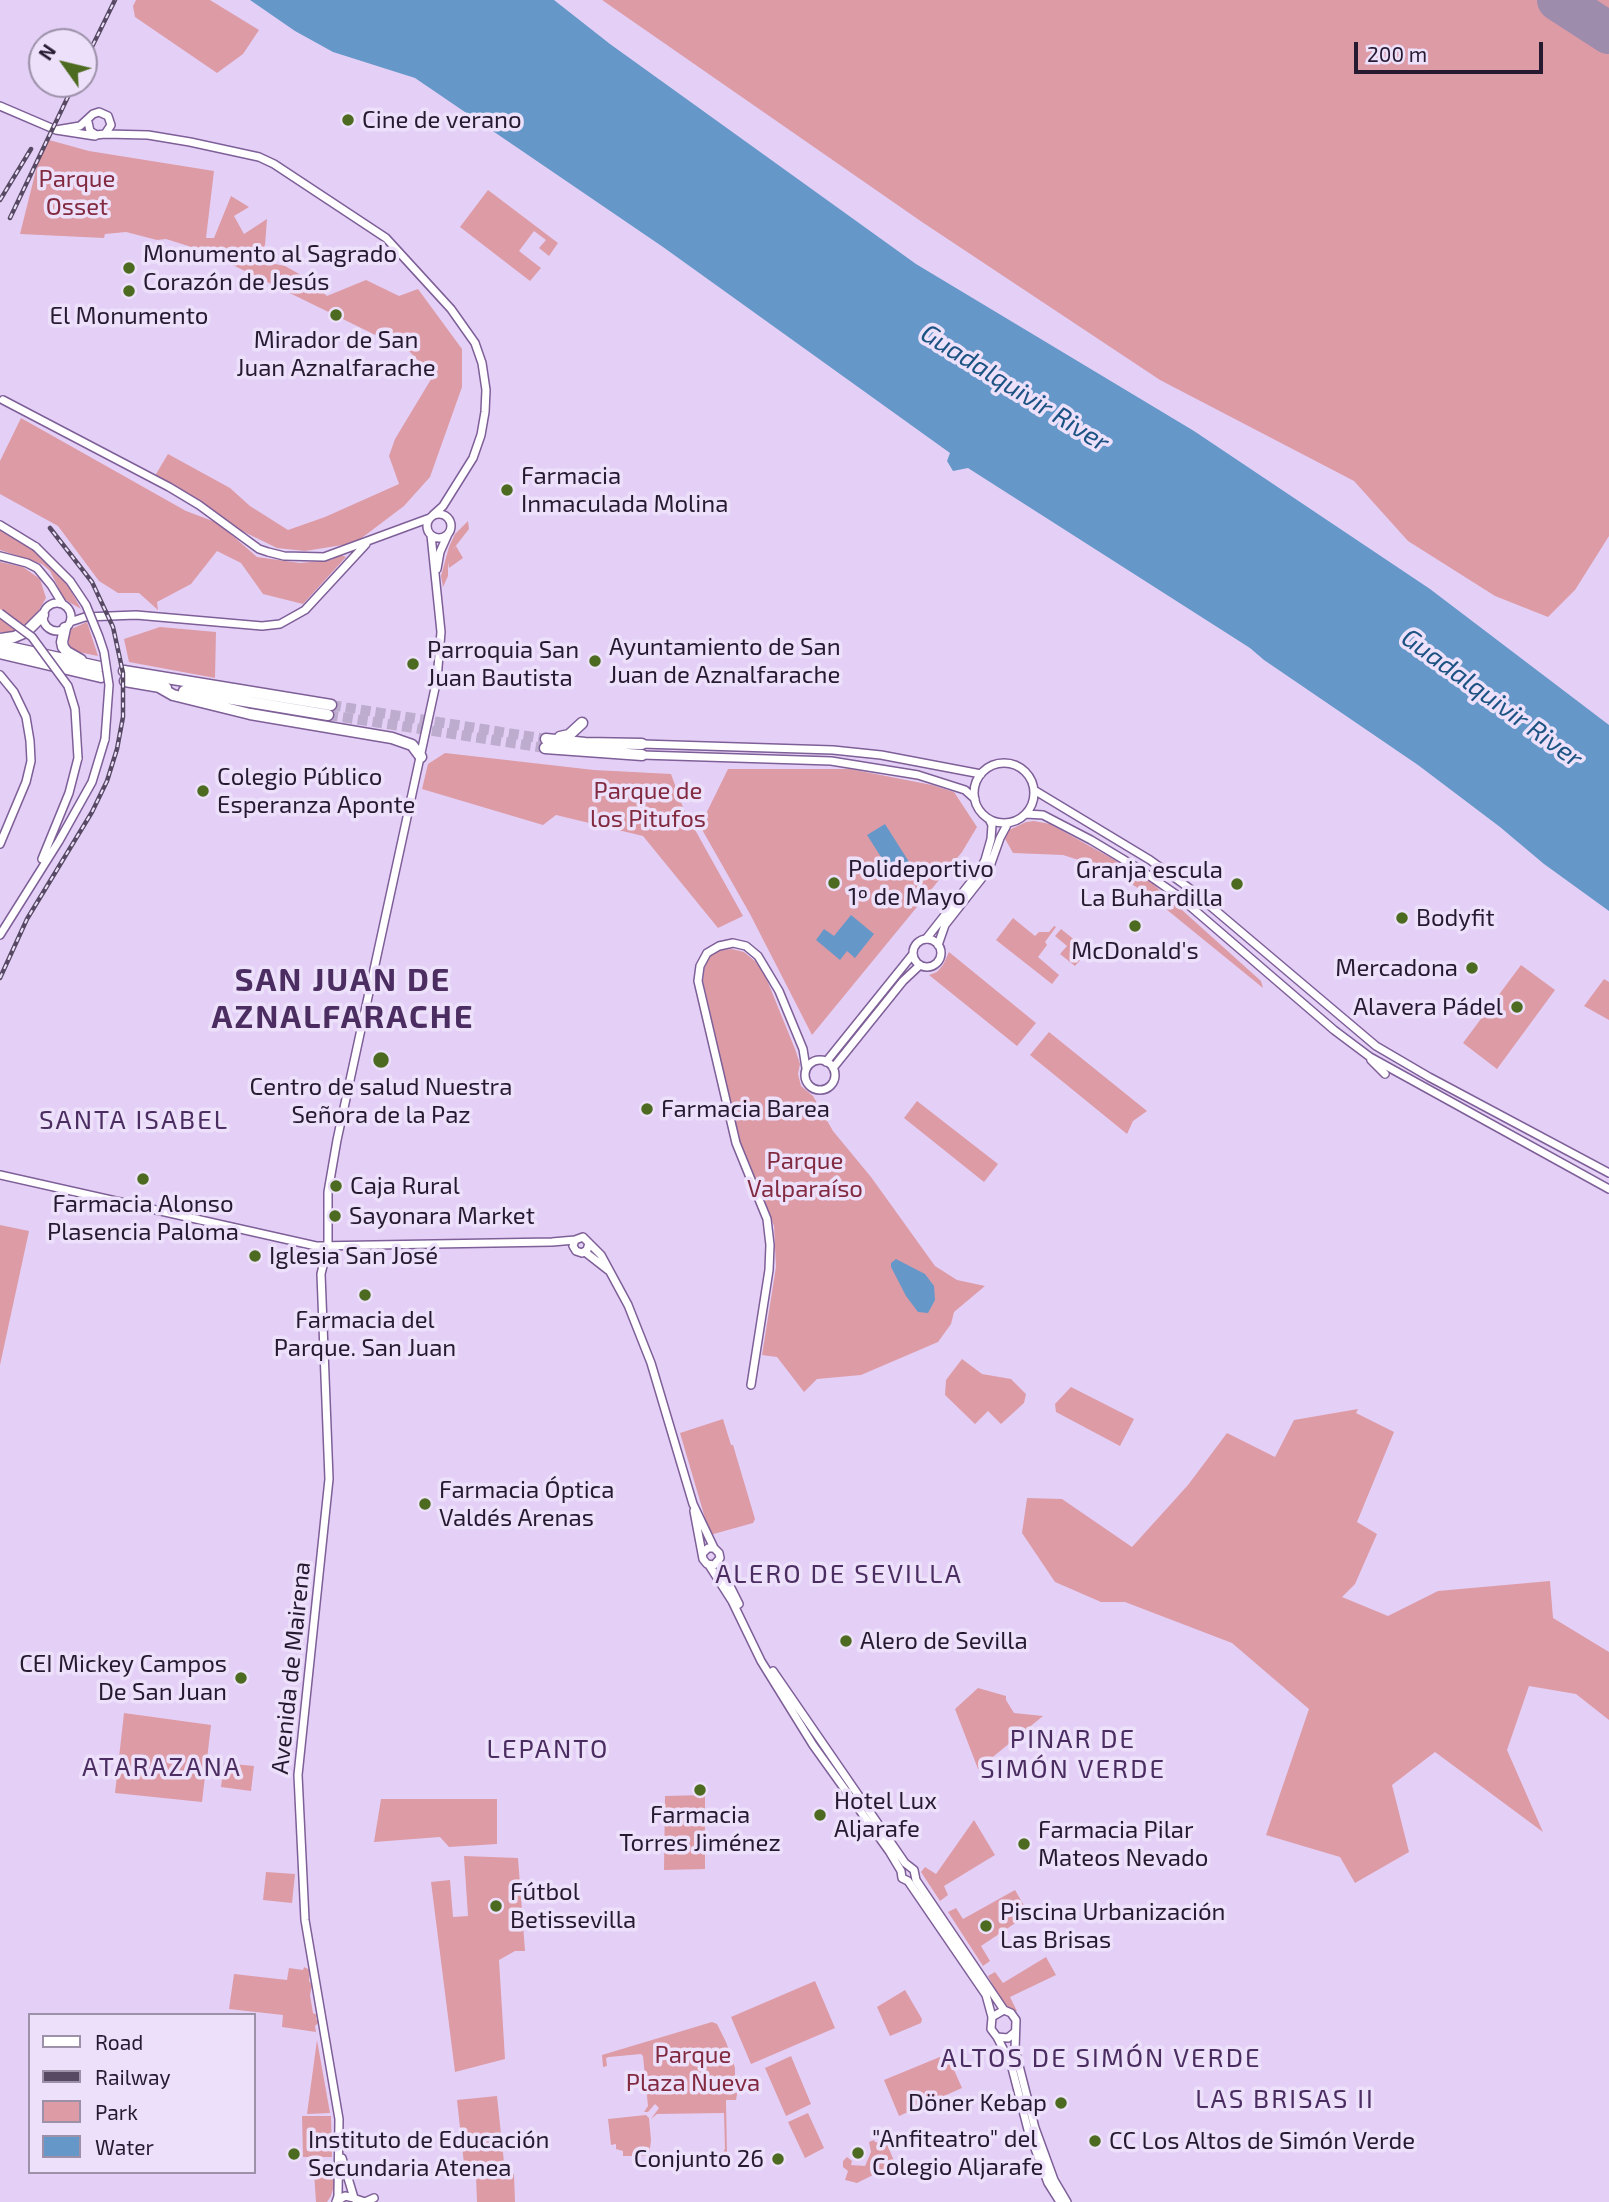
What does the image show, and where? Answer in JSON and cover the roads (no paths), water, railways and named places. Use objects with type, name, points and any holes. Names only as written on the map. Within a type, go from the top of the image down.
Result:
[{"type":"highway","points":[[0,639],[26,632],[46,610]]},
{"type":"highway","points":[[68,625],[63,647],[97,670]]},
{"type":"highway","points":[[0,645],[97,670]]},
{"type":"highway","points":[[0,653],[97,670]]},
{"type":"highway","points":[[159,687],[330,710],[124,676],[159,687],[173,695],[250,714],[392,737],[412,746],[421,757]]},
{"type":"highway","points":[[582,723],[569,736],[545,743],[642,749]]},
{"type":"street","points":[[0,106],[56,130],[75,134],[148,135]]},
{"type":"street","points":[[56,130],[72,129],[88,122],[92,115],[103,113],[121,129],[259,157],[386,238],[466,327],[479,353],[486,390],[481,435],[473,458],[443,506],[431,516],[436,594]]},
{"type":"street","points":[[102,135],[110,129],[109,118]]},
{"type":"street","points":[[88,122],[90,131],[102,135]]},
{"type":"street","points":[[4,400],[169,487],[199,505],[259,549],[285,556],[324,557],[431,516],[443,514],[449,519],[451,526],[437,562],[436,594]]},
{"type":"street","points":[[0,525],[36,547],[70,581],[86,605],[99,637],[109,685],[105,739],[92,782],[59,841],[0,935]]},
{"type":"street","points":[[408,525],[441,538],[448,534]]},
{"type":"street","points":[[51,585],[43,620],[50,629],[60,630],[85,617],[136,615],[262,626],[280,624],[305,610],[366,543]]},
{"type":"street","points":[[342,551],[353,558]]},
{"type":"street","points":[[0,556],[37,568],[65,606],[68,625]]},
{"type":"street","name":"Avenida de Mairena","points":[[356,2200],[346,2177],[334,2087],[305,1920],[298,1775],[328,1499],[321,1274],[328,1245],[328,1192],[337,1140],[421,757],[441,650],[436,594]]},
{"type":"street","points":[[46,610],[65,606],[85,617]]},
{"type":"street","points":[[0,613],[32,637],[68,686],[75,709],[78,758],[69,793],[36,876]]},
{"type":"street","points":[[0,675],[19,700],[26,717],[30,741],[26,782],[0,844]]},
{"type":"street","points":[[642,749],[833,750],[881,755],[981,774]]},
{"type":"street","points":[[642,749],[831,761],[919,775],[965,789],[989,819],[992,825],[991,839],[978,873],[926,939],[916,944],[913,954],[826,1062]]},
{"type":"street","points":[[913,954],[920,965],[928,967],[936,964],[940,957],[938,945],[945,925],[989,869],[1008,823],[1026,814],[1031,807],[1034,790],[1028,774],[1014,764],[998,764],[981,774],[975,789],[975,799]]},
{"type":"street","points":[[1034,790],[1150,860],[1189,888],[1376,1046],[1609,1173]]},
{"type":"street","points":[[1026,814],[1043,815],[1142,870],[1184,900],[1370,1057],[1609,1189]]},
{"type":"street","points":[[989,819],[1008,823]]},
{"type":"street","points":[[0,945],[28,889]]},
{"type":"street","points":[[926,939],[938,945]]},
{"type":"street","points":[[751,1385],[769,1270],[770,1245],[766,1219],[736,1143],[698,981],[700,966],[707,953],[719,946],[733,943],[746,946],[758,956],[774,980],[803,1049],[806,1081],[815,1089],[822,1090],[833,1082],[833,1068],[903,981],[920,965]]},
{"type":"street","points":[[1355,1045],[1385,1074]]},
{"type":"street","points":[[803,1049],[816,1061],[826,1062],[833,1068]]},
{"type":"street","points":[[806,1068],[816,1061]]},
{"type":"street","points":[[2,1177],[316,1246],[552,1242],[583,1237],[601,1255],[611,1273],[628,1305],[651,1363],[693,1504],[703,1559],[732,1601],[761,1661],[813,1745],[904,1869],[914,1870],[911,1878]]},
{"type":"street","points":[[574,1249],[575,1240]]},
{"type":"street","points":[[552,1242],[579,1253],[585,1252],[611,1273]]},
{"type":"street","points":[[585,1252],[589,1243]]},
{"type":"street","points":[[693,1504],[719,1553],[718,1562],[764,1658],[904,1869],[902,1878],[911,1878]]},
{"type":"street","points":[[703,1553],[708,1548],[714,1548]]},
{"type":"street","points":[[709,1564],[718,1562]]},
{"type":"street","points":[[911,1878],[1004,2010],[1015,2017],[1018,2062],[1035,2128],[1054,2179],[1067,2202]]},
{"type":"street","points":[[911,1878],[986,1995],[992,2017],[991,2029],[998,2037],[1011,2064],[1028,2130],[1048,2183],[1060,2202]]},
{"type":"street","points":[[992,2017],[1004,2010]]},
{"type":"street","points":[[998,2037],[1008,2038],[1015,2032]]},
{"type":"street","name":"Avenida de Mairena","points":[[336,2202],[339,2136]]},
{"type":"street","points":[[336,2202],[345,2196],[365,2202],[374,2198]]},
{"type":"water","name":"Guadalquivir River","points":[[250,0],[554,0],[610,44],[916,264],[1194,431],[1430,589],[1609,725],[1609,911],[1544,864],[1418,765],[1250,648],[968,468],[953,471],[947,461],[950,453],[663,247],[415,78],[333,52],[295,31]]},
{"type":"water","points":[[885,824],[911,865],[893,876],[867,835]]},
{"type":"water","points":[[851,915],[874,934],[855,958],[847,951],[840,960],[816,940],[824,929],[834,936]]},
{"type":"water","points":[[896,1259],[925,1274],[934,1286],[935,1300],[928,1313],[918,1312],[906,1296],[891,1267],[891,1263]]},
{"type":"tunnel","points":[[331,705],[546,739]]},
{"type":"tunnel","points":[[328,715],[545,748]]},
{"type":"railway","points":[[98,35],[115,0]]},
{"type":"railway","points":[[10,218],[67,98]]},
{"type":"railway","points":[[0,200],[31,149]]},
{"type":"railway","points":[[0,978],[27,919],[92,812],[107,781],[123,717],[123,673],[113,627],[92,582],[50,528]]},
{"type":"place","name":"Cine de verano","points":[[348,120]]},
{"type":"place","name":"Monumento al Sagrado Corazón de Jesús","points":[[129,268]]},
{"type":"place","name":"El Monumento","points":[[129,291]]},
{"type":"place","name":"Mirador de San Juan Aznalfarache","points":[[336,315]]},
{"type":"place","name":"Farmacia Inmaculada Molina","points":[[507,490]]},
{"type":"place","name":"Ayuntamiento de San Juan de Aznalfarache","points":[[595,661]]},
{"type":"place","name":"Parroquia San Juan Bautista","points":[[413,664]]},
{"type":"place","name":"Colegio Público Esperanza Aponte","points":[[203,791]]},
{"type":"place","name":"Polideportivo 1º de Mayo","points":[[834,883]]},
{"type":"place","name":"Granja escula La Buhardilla","points":[[1237,884]]},
{"type":"place","name":"Bodyfit","points":[[1402,918]]},
{"type":"place","name":"McDonald's","points":[[1135,926]]},
{"type":"place","name":"Mercadona","points":[[1472,968]]},
{"type":"place","name":"Alavera Pádel","points":[[1517,1007]]},
{"type":"place","name":"Centro de salud Nuestra Señora de la Paz","points":[[381,1060]]},
{"type":"place","name":"Farmacia Barea","points":[[647,1109]]},
{"type":"place","name":"Farmacia Alonso Plasencia Paloma","points":[[143,1179]]},
{"type":"place","name":"Caja Rural","points":[[336,1186]]},
{"type":"place","name":"Sayonara Market","points":[[335,1216]]},
{"type":"place","name":"Iglesia San José","points":[[255,1256]]},
{"type":"place","name":"Farmacia del Parque. San Juan","points":[[365,1295]]},
{"type":"place","name":"Farmacia Óptica Valdés Arenas","points":[[425,1504]]},
{"type":"place","name":"Alero de Sevilla","points":[[846,1641]]},
{"type":"place","name":"CEI Mickey Campos De San Juan","points":[[241,1678]]},
{"type":"place","name":"Farmacia Torres Jiménez","points":[[700,1790]]},
{"type":"place","name":"Hotel Lux Aljarafe","points":[[820,1815]]},
{"type":"place","name":"Farmacia Pilar Mateos Nevado","points":[[1024,1844]]},
{"type":"place","name":"Fútbol Betissevilla","points":[[496,1906]]},
{"type":"place","name":"Piscina Urbanización Las Brisas","points":[[986,1926]]},
{"type":"place","name":"Döner Kebap","points":[[1061,2103]]},
{"type":"place","name":"CC Los Altos de Simón Verde","points":[[1095,2141]]},
{"type":"place","name":"\"Anfiteatro\" del Colegio Aljarafe","points":[[858,2153]]},
{"type":"place","name":"Instituto de Educación Secundaria Atenea","points":[[294,2154]]},
{"type":"place","name":"Conjunto 26","points":[[778,2159]]},
{"type":"district","name":"SAN JUAN DE AZNALFARACHE","points":[[343,998]]},
{"type":"district","name":"SANTA ISABEL","points":[[134,1120]]},
{"type":"district","name":"ALERO DE SEVILLA","points":[[839,1574]]},
{"type":"district","name":"LEPANTO","points":[[548,1749]]},
{"type":"district","name":"PINAR DE SIMÓN VERDE","points":[[1073,1754]]},
{"type":"district","name":"ATARAZANA","points":[[162,1767]]},
{"type":"district","name":"ALTOS DE SIMÓN VERDE","points":[[1101,2058]]},
{"type":"district","name":"LAS BRISAS II","points":[[1285,2099]]},
{"type":"park label","name":"Parque Osset","points":[[77,193]]},
{"type":"park label","name":"Parque de los Pitufos","points":[[648,805]]},
{"type":"park label","name":"Parque Valparaíso","points":[[805,1175]]},
{"type":"park label","name":"Parque Plaza Nueva","points":[[693,2069]]}]
